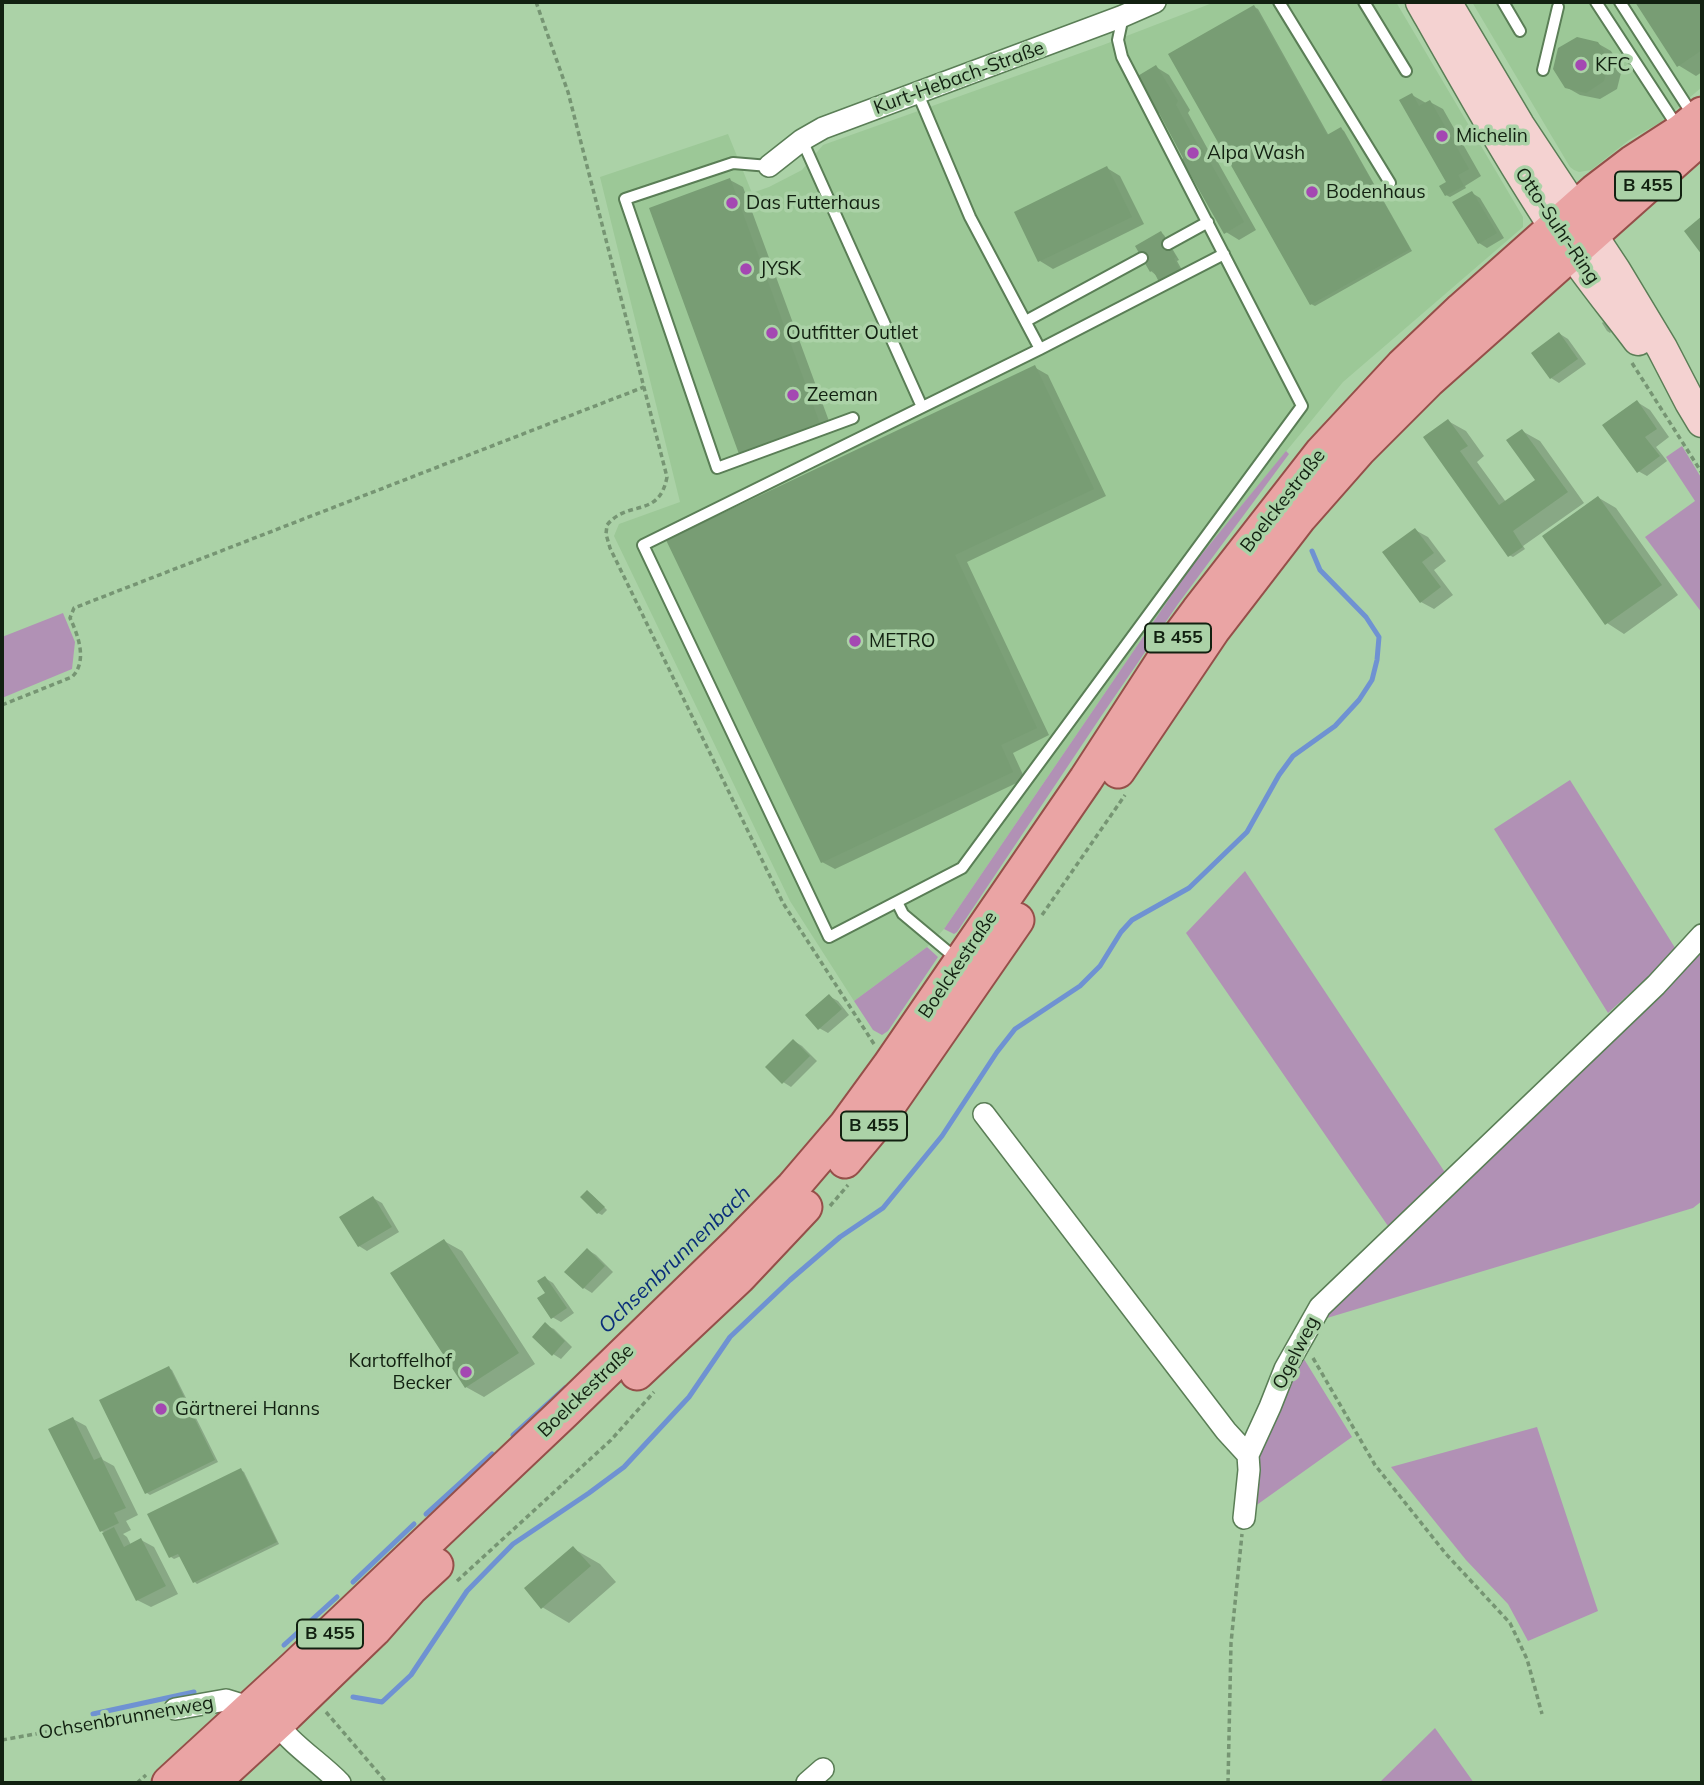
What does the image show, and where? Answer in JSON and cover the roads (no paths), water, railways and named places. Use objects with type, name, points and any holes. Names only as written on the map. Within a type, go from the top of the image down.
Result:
[{"type":"main road","name":"Boelckestraße","points":[[169,1783],[268,1712],[374,1630],[411,1589],[739,1277],[814,1197],[875,1125],[1213,631],[1300,517],[1390,417],[1574,231],[1602,186],[1633,162],[1695,125]]},
{"type":"main road","name":"Boelckestraße","points":[[212,1783],[268,1712],[564,1412],[738,1243],[846,1125],[1086,779],[1175,642],[1322,452],[1402,366],[1462,309],[1574,231]]},
{"type":"street","name":"Kurt-Hebach-Straße","points":[[769,166],[802,140],[823,128],[1155,2]]},
{"type":"street","name":"Otto-Suhr-Ring","points":[[1433,4],[1519,125],[1574,231],[1662,348],[1696,412]]},
{"type":"street","name":"Ogelweg","points":[[1248,1455],[1285,1369],[1320,1307],[1656,985],[1702,934]]},
{"type":"street","points":[[984,1114],[1226,1431],[1248,1455],[1244,1518]]},
{"type":"street","name":"Ochsenbrunnenweg","points":[[175,1709],[226,1700],[268,1712]]},
{"type":"street","points":[[268,1712],[294,1742],[339,1782]]},
{"type":"street","points":[[807,1783],[823,1769]]},
{"type":"lane","points":[[1279,2],[1390,183]]},
{"type":"lane","points":[[1364,2],[1406,71]]},
{"type":"lane","points":[[1503,2],[1520,31]]},
{"type":"lane","points":[[1596,2],[1695,125]]},
{"type":"lane","points":[[1620,2],[1695,125]]},
{"type":"lane","points":[[1543,70],[1558,7]]},
{"type":"lane","points":[[1123,16],[1118,40],[1122,57],[1303,406],[962,868],[829,937],[643,545],[1041,349],[1224,254]]},
{"type":"lane","points":[[918,94],[970,217],[1041,349]]},
{"type":"lane","points":[[802,140],[922,407]]},
{"type":"lane","points":[[769,166],[733,163],[625,199],[717,468],[853,418]]},
{"type":"lane","points":[[1168,244],[1208,222]]},
{"type":"lane","points":[[1026,321],[1142,258]]},
{"type":"lane","points":[[897,902],[903,914],[960,962]]},
{"type":"waterway","points":[[353,1697],[382,1702],[411,1675],[467,1591],[513,1544],[624,1467],[689,1397],[730,1337],[840,1237],[883,1208],[942,1136],[1015,1029],[1080,986],[1100,966],[1121,932],[1132,920],[1189,888],[1247,832],[1279,775],[1293,756],[1335,726],[1359,700],[1372,680],[1379,637],[1366,617],[1320,570],[1312,551]]},
{"type":"waterway","name":"Ochsenbrunnenbach","points":[[513,1435],[565,1388]]},
{"type":"waterway","name":"Ochsenbrunnenbach","points":[[426,1514],[492,1454]]},
{"type":"waterway","name":"Ochsenbrunnenbach","points":[[353,1582],[414,1524]]},
{"type":"waterway","name":"Ochsenbrunnenbach","points":[[284,1645],[337,1597]]},
{"type":"waterway","name":"Ochsenbrunnenbach","points":[[93,1714],[194,1692]]},
{"type":"place","name":"KFC","points":[[1581,65]]},
{"type":"place","name":"Michelin","points":[[1442,136]]},
{"type":"place","name":"Alpa Wash","points":[[1193,153]]},
{"type":"place","name":"Bodenhaus","points":[[1312,192]]},
{"type":"place","name":"Das Futterhaus","points":[[732,203]]},
{"type":"place","name":"JYSK","points":[[746,269]]},
{"type":"place","name":"Outfitter Outlet","points":[[772,333]]},
{"type":"place","name":"Zeeman","points":[[793,395]]},
{"type":"place","name":"METRO","points":[[855,641]]},
{"type":"place","name":"Kartoffelhof Becker","points":[[466,1372]]},
{"type":"place","name":"Gärtnerei Hanns","points":[[161,1409]]}]
